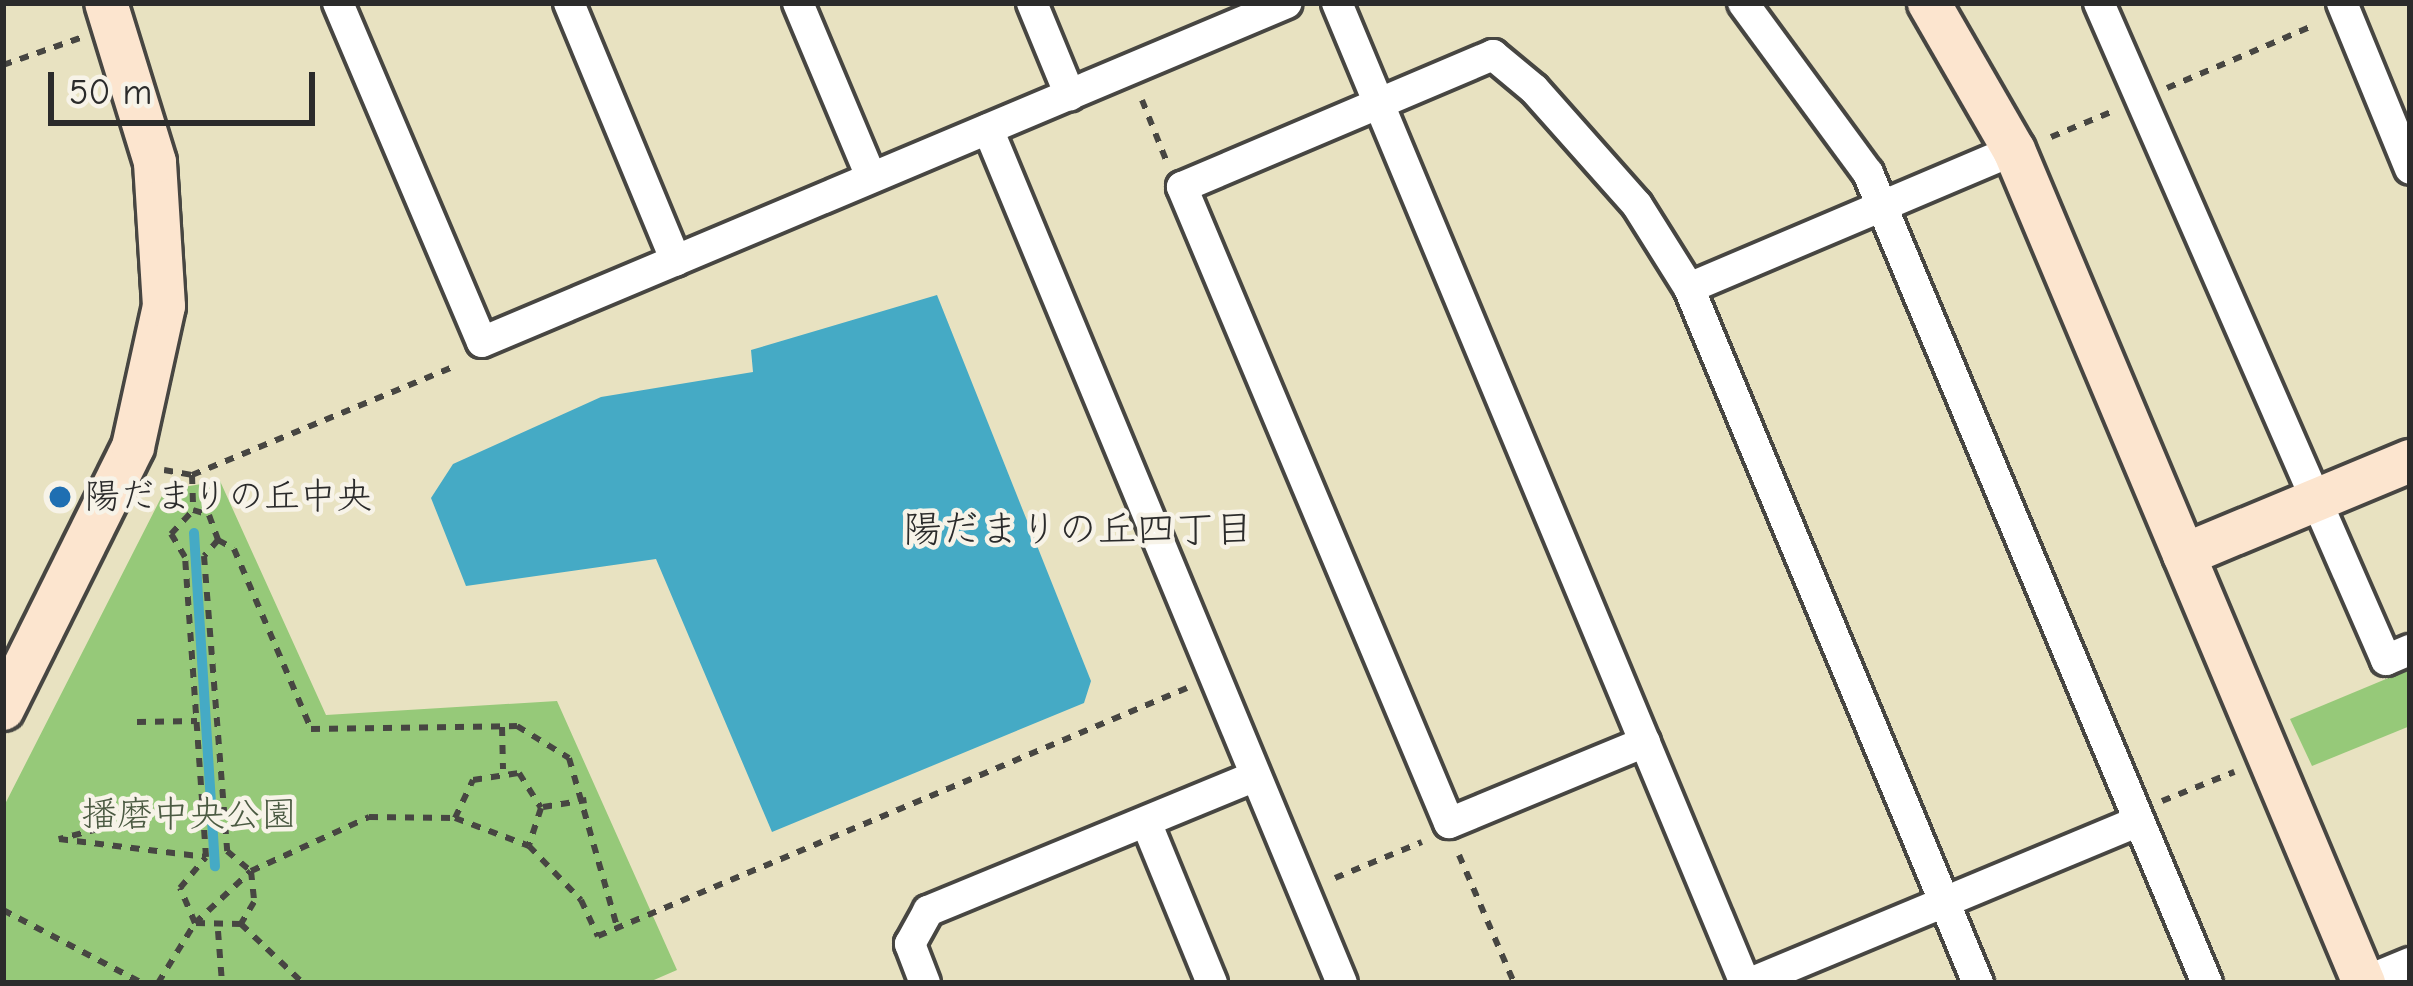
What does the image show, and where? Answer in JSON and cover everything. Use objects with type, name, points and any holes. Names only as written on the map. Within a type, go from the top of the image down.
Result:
[{"type":"street","points":[[338,3],[482,343],[1286,3]]},
{"type":"street","points":[[569,3],[676,261]]},
{"type":"street","points":[[798,3],[871,177]]},
{"type":"street","points":[[1032,3],[1070,94]]},
{"type":"street","points":[[1336,3],[1748,983],[2137,816]]},
{"type":"street","points":[[1742,3],[1825,104],[1883,207],[2207,983]]},
{"type":"street","points":[[1929,3],[2028,146],[2184,555],[2364,983],[2410,963]]},
{"type":"street","points":[[2099,3],[2147,96],[2386,660],[2410,650]]},
{"type":"street","points":[[2344,8],[2410,169]]},
{"type":"street","points":[[3,709],[133,447],[164,306],[155,162],[95,20]]},
{"type":"street","points":[[1646,742],[1449,823],[1182,187],[1493,55],[1586,143],[1689,288],[1978,983]]},
{"type":"street","points":[[988,129],[1342,983]]},
{"type":"street","points":[[1689,288],[2028,146]]},
{"type":"street","points":[[2184,555],[2410,461]]},
{"type":"street","points":[[926,983],[910,944],[928,911],[1256,776]]},
{"type":"street","points":[[1146,822],[1212,983]]},
{"type":"path","points":[[2028,146],[2344,8]]},
{"type":"path","points":[[3,65],[95,20]]},
{"type":"path","points":[[1138,91],[1182,187]]},
{"type":"path","points":[[162,469],[192,475],[464,362],[482,343]]},
{"type":"path","points":[[192,475],[193,510],[171,534],[185,557],[206,856],[180,888],[195,923],[218,931],[241,924],[254,902],[251,871],[227,851],[204,556],[218,540]]},
{"type":"path","points":[[193,510],[209,515],[218,540],[234,549],[311,729],[502,727],[551,741],[586,800],[617,926]]},
{"type":"path","points":[[158,983],[195,923],[251,871],[369,818],[455,818],[529,846],[581,900],[598,936],[1214,677]]},
{"type":"path","points":[[136,722],[196,722]]},
{"type":"path","points":[[502,727],[503,770]]},
{"type":"path","points":[[2137,816],[2248,766]]},
{"type":"path","points":[[455,818],[473,780],[503,770],[531,783],[541,808],[529,846]]},
{"type":"path","points":[[541,808],[586,800]]},
{"type":"path","points":[[203,802],[59,839],[206,856]]},
{"type":"path","points":[[1304,892],[1449,823],[1514,983]]},
{"type":"path","points":[[3,910],[142,983]]},
{"type":"path","points":[[241,924],[302,983]]},
{"type":"path","points":[[218,931],[222,983]]},
{"type":"green space","name":"播磨中央公園","points":[[220,481],[326,715],[557,701],[677,970],[647,983],[3,983],[3,808],[165,490]]},
{"type":"green space","points":[[2410,669],[2410,726],[2312,766],[2290,719]]},
{"type":"water","points":[[937,295],[1091,681],[1084,703],[772,832],[656,559],[466,586],[431,498],[453,464],[601,397],[753,372],[751,350]]},
{"type":"waterway","points":[[194,533],[215,866]]},
{"type":"place","name":"陽だまりの丘中央","points":[[60,497]]},
{"type":"district","name":"陽だまりの丘四丁目","points":[[1078,530]]}]
